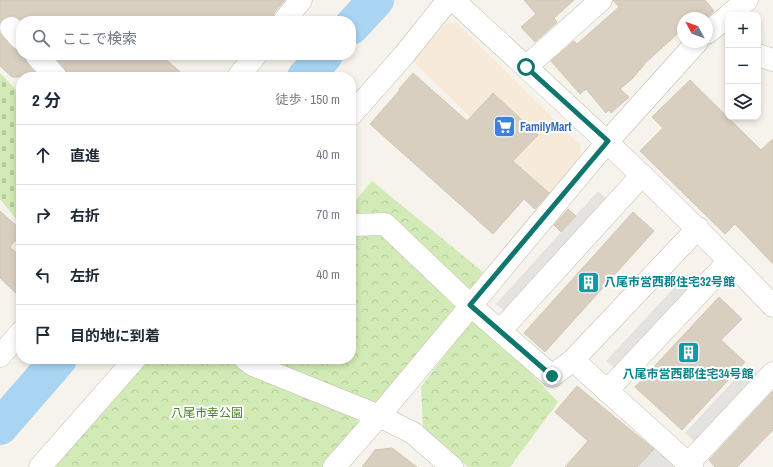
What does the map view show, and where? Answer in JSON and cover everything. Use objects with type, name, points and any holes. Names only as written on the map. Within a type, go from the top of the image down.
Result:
[{"type":"street","points":[[288,16],[301,0]]},
{"type":"street","points":[[356,108],[404,55],[448,0]]},
{"type":"street","points":[[453,0],[608,141],[698,228],[773,306]]},
{"type":"street","points":[[526,67],[601,0]]},
{"type":"street","points":[[334,467],[379,416],[608,141],[692,48]]},
{"type":"street","points":[[761,56],[773,60]]},
{"type":"street","points":[[41,60],[51,72]]},
{"type":"street","points":[[242,72],[252,60]]},
{"type":"street","points":[[500,331],[642,175]]},
{"type":"street","points":[[356,225],[385,224],[470,305],[552,376],[573,360],[698,228]]},
{"type":"street","points":[[607,391],[729,261]]},
{"type":"street","points":[[0,356],[16,338]]},
{"type":"street","points":[[573,360],[690,465],[773,373]]},
{"type":"street","points":[[40,467],[131,364]]},
{"type":"street","points":[[253,364],[379,416],[413,433],[452,467]]},
{"type":"shaded area","points":[[456,22],[581,146],[580,160],[550,195],[413,61],[446,23]]},
{"type":"shaded area","points":[[598,191],[614,206],[512,318],[496,304]]},
{"type":"shaded area","points":[[687,274],[699,285],[618,371],[606,361]]},
{"type":"shaded area","points":[[748,365],[762,377],[700,446],[685,433]]},
{"type":"shaded area","points":[[659,442],[685,467],[636,467]]},
{"type":"green space","points":[[0,73],[16,90],[16,219],[0,199]]},
{"type":"green space","points":[[372,181],[483,272],[389,396],[366,406],[270,364],[356,364],[356,200]]},
{"type":"green space","points":[[475,314],[558,402],[510,467],[468,467],[423,427],[421,387]]},
{"type":"green space","name":"八尾市幸公園","points":[[145,364],[237,364],[247,372],[357,417],[359,428],[324,467],[55,467]]},
{"type":"building","points":[[0,0],[285,0],[273,16],[9,16],[3,19],[0,23]]},
{"type":"building","points":[[524,0],[574,0],[554,18],[557,22],[535,42],[521,27],[536,14]]},
{"type":"building","points":[[613,0],[705,0],[714,11],[677,12],[677,34],[644,64],[633,78],[620,89],[629,97],[611,113],[609,110],[606,113],[586,89],[580,94],[551,61],[574,41],[577,44],[619,7]]},
{"type":"building","points":[[0,33],[12,47],[16,49],[16,60],[26,60],[35,72],[16,72],[16,77],[12,77],[0,66]]},
{"type":"building","points":[[167,60],[180,72],[66,72],[58,61]]},
{"type":"building","points":[[413,73],[467,121],[493,93],[538,135],[513,161],[549,193],[535,209],[524,199],[493,234],[370,124]]},
{"type":"building","points":[[690,80],[725,115],[725,120],[731,120],[761,150],[773,139],[773,264],[735,224],[725,234],[640,151],[663,128],[652,117]]},
{"type":"building","points":[[568,209],[576,216],[561,232],[554,225]]},
{"type":"building","points":[[0,211],[16,225],[16,240],[10,247],[16,252],[16,293],[0,278]]},
{"type":"building","name":"八尾市営西郡住宅32号館","points":[[633,212],[654,231],[545,352],[524,333]]},
{"type":"building","points":[[719,297],[742,319],[721,340],[745,362],[682,430],[635,387]]},
{"type":"building","points":[[577,386],[654,449],[637,467],[565,467],[588,441],[555,412]]},
{"type":"building","points":[[773,391],[773,430],[737,467],[715,467],[709,460]]},
{"type":"building","points":[[392,448],[417,467],[362,467],[375,450]]},
{"type":"waterway","points":[[356,22],[376,0]]},
{"type":"waterway","points":[[310,72],[320,60]]},
{"type":"waterway","points":[[0,427],[55,364]]},
{"type":"place","name":"FamilyMart","points":[[505,127]]},
{"type":"place","name":"八尾市営西郡住宅32号館","points":[[589,282]]},
{"type":"place","name":"八尾市営西郡住宅34号館","points":[[688,353]]},
{"type":"route","points":[[526,67],[608,141],[470,305],[552,376]]}]
